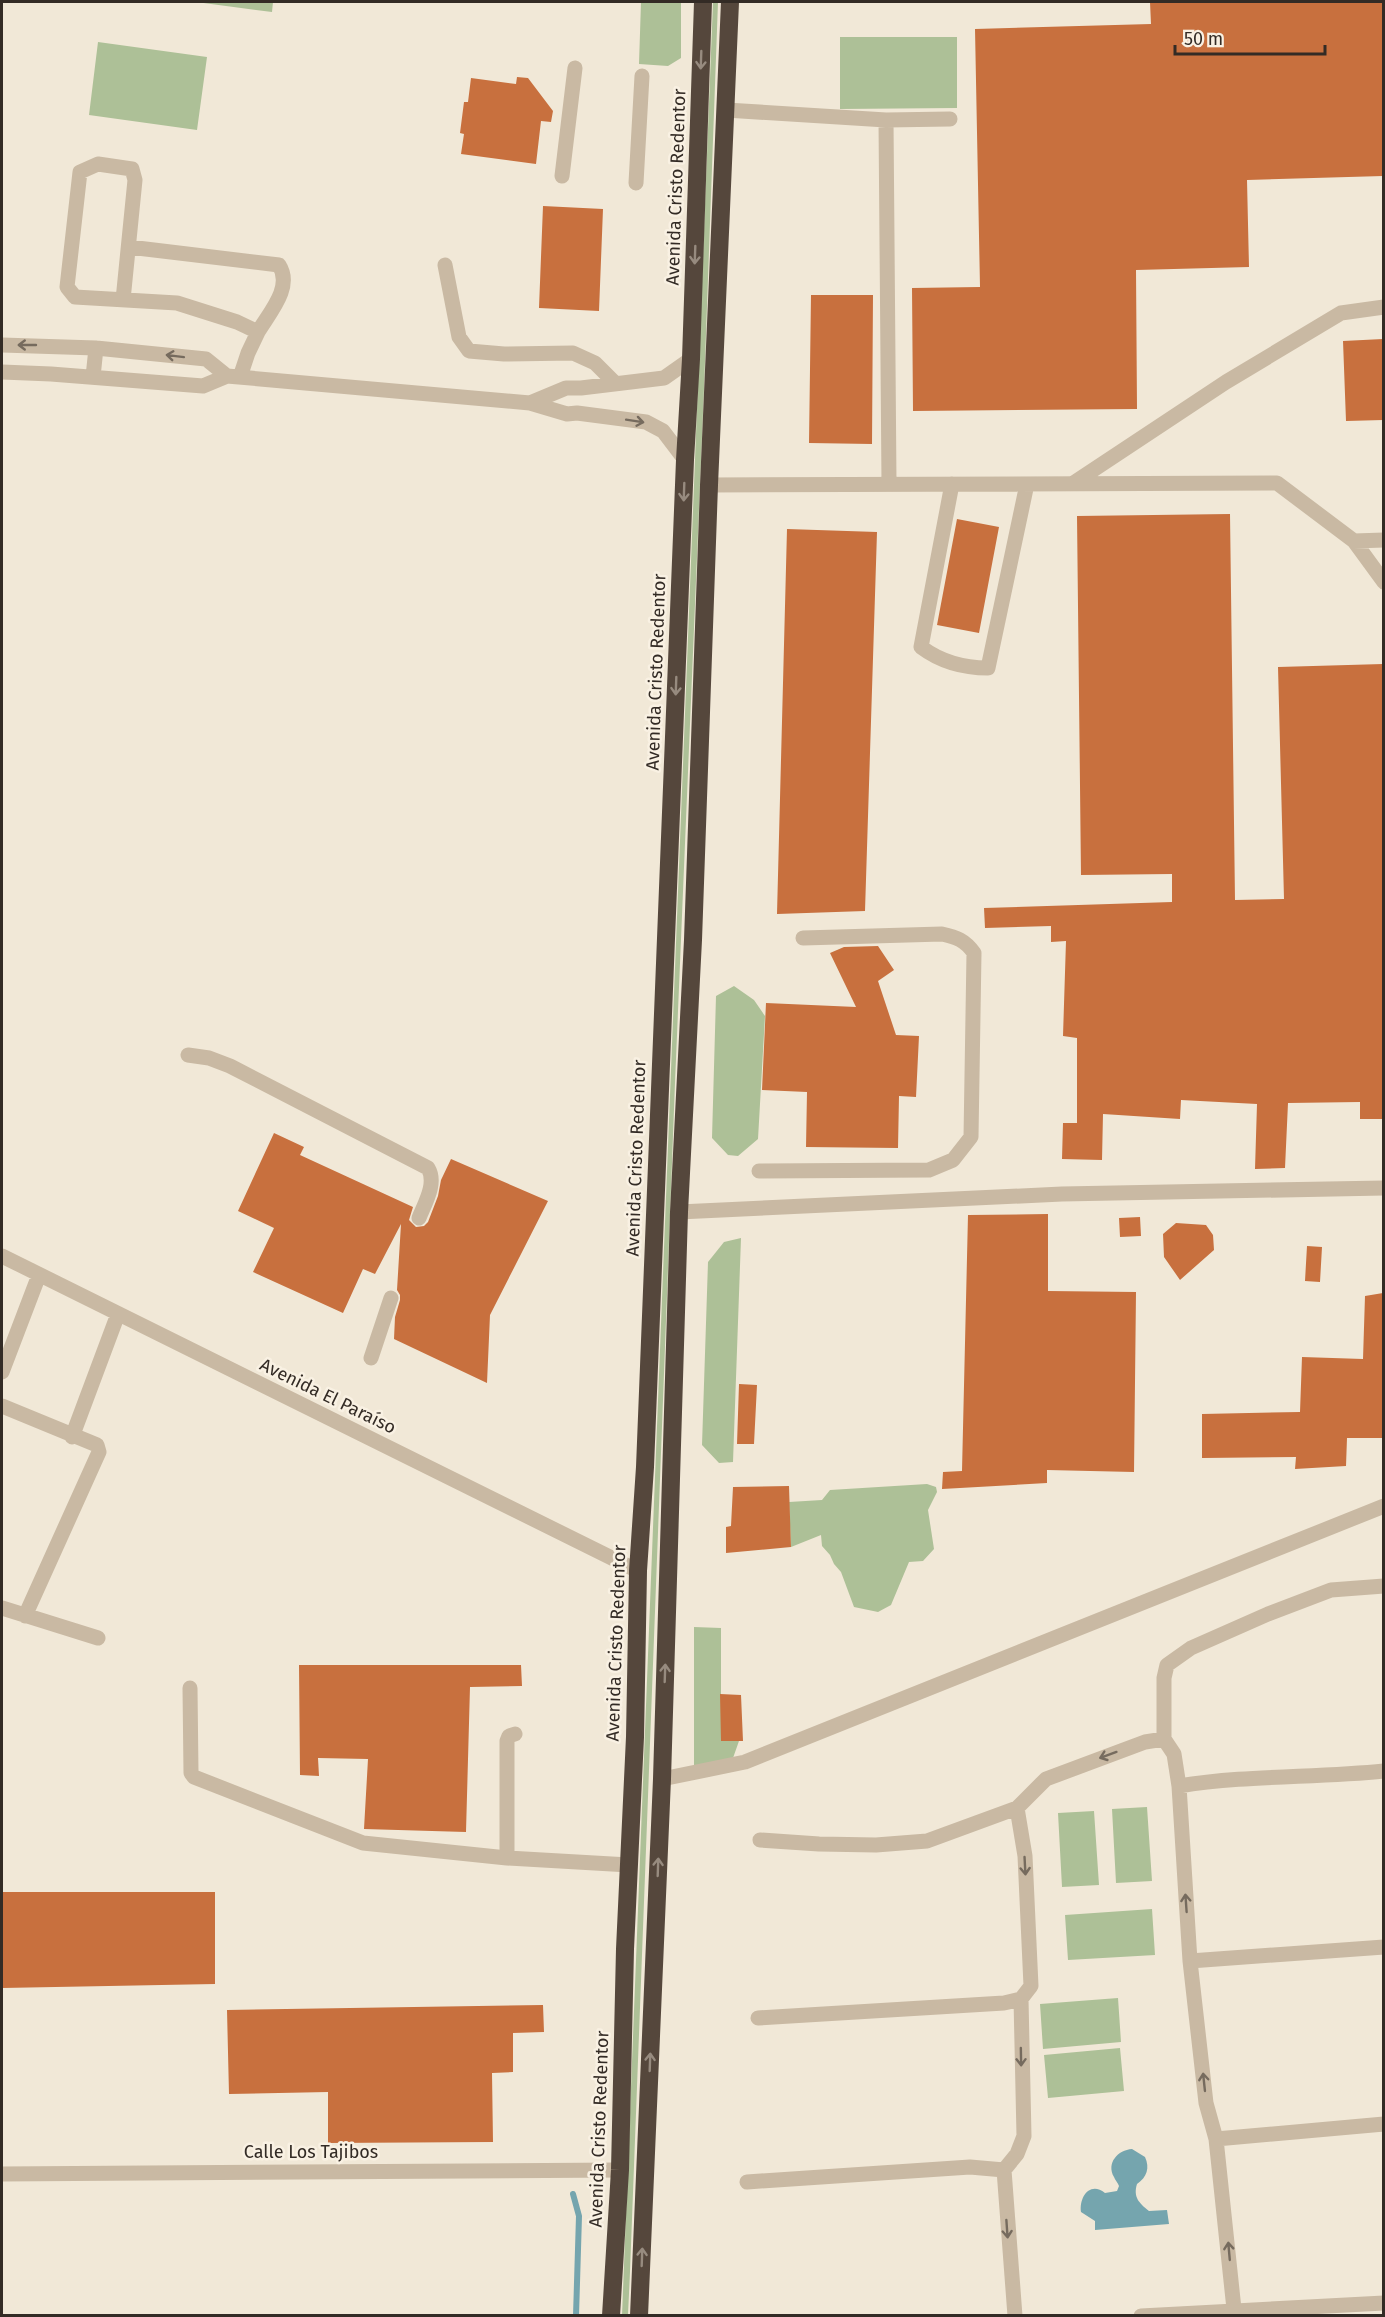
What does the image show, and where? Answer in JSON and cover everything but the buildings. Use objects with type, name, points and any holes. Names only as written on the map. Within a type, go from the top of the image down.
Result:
[{"type":"highway","name":"Avenida Cristo Redentor","points":[[611,2316],[620,2170],[638,1571],[646,1443],[692,359],[704,2]]},
{"type":"highway","points":[[639,2316],[662,1779],[679,1212],[693,940],[709,485],[730,2]]},
{"type":"street","points":[[562,176],[575,68]]},
{"type":"street","points":[[636,183],[642,76]]},
{"type":"street","points":[[726,110],[886,120],[950,119]]},
{"type":"street","points":[[886,120],[889,483]]},
{"type":"street","points":[[123,300],[135,180],[132,169],[98,164],[80,172],[67,287],[75,297],[123,300],[177,303],[237,322],[258,332]]},
{"type":"street","points":[[129,247],[279,265],[284,273],[284,287],[234,376]]},
{"type":"street","points":[[445,265],[459,337],[469,351],[504,354],[573,353],[595,363],[615,384]]},
{"type":"street","points":[[1072,484],[1226,382],[1341,314],[1383,307]]},
{"type":"street","points":[[2,345],[96,348],[206,359],[234,376]]},
{"type":"street","points":[[93,377],[96,348]]},
{"type":"street","points":[[530,403],[566,388],[664,378],[692,359]]},
{"type":"street","points":[[2,372],[203,386],[234,376],[530,403],[567,414],[577,413],[646,422],[663,431],[686,459]]},
{"type":"street","points":[[709,485],[1277,483],[1354,542],[1383,582]]},
{"type":"street","points":[[952,484],[921,647],[935,658],[970,668],[988,668],[1028,484]]},
{"type":"street","points":[[1354,542],[1383,540]]},
{"type":"street","points":[[759,1171],[928,1170],[953,1160],[971,1137],[974,953],[968,944],[959,938],[942,934],[804,938]]},
{"type":"street","points":[[188,1055],[209,1058],[230,1066],[428,1168],[432,1182],[419,1218]]},
{"type":"street","points":[[679,1212],[1062,1194],[1383,1188]]},
{"type":"street","name":"Avenida El Paraíso","points":[[2,1256],[638,1571]]},
{"type":"street","points":[[2,1372],[39,1275]]},
{"type":"street","points":[[371,1358],[392,1298]]},
{"type":"street","points":[[72,1437],[118,1314]]},
{"type":"street","points":[[2,1406],[72,1437],[96,1445],[99,1452],[25,1616]]},
{"type":"street","points":[[662,1779],[745,1762],[1383,1506]]},
{"type":"street","points":[[1234,2309],[1216,2139],[1206,2103],[1190,1962],[1179,1786],[1174,1754],[1164,1739],[1164,1678],[1167,1665],[1191,1648],[1268,1614],[1331,1590],[1383,1586]]},
{"type":"street","points":[[2,1608],[98,1638]]},
{"type":"street","points":[[190,1688],[191,1773],[194,1777],[363,1843],[507,1858],[629,1864]]},
{"type":"street","points":[[507,1858],[507,1741],[509,1736],[515,1734]]},
{"type":"street","points":[[760,1840],[876,1845],[927,1841],[1017,1808],[1046,1779],[1145,1742],[1164,1739]]},
{"type":"street","points":[[1179,1786],[1203,1782],[1383,1771]]},
{"type":"street","points":[[1015,2316],[1004,2170],[1017,2154],[1024,2136],[1021,1999],[1031,1986],[1025,1856],[1017,1808]]},
{"type":"street","points":[[1190,1962],[1383,1947]]},
{"type":"street","points":[[758,2018],[1004,2003],[1021,1999]]},
{"type":"street","points":[[1216,2139],[1383,2124]]},
{"type":"street","points":[[747,2182],[970,2167],[1004,2170]]},
{"type":"street","name":"Calle Los Tajibos","points":[[2,2174],[620,2170]]},
{"type":"street","points":[[1141,2316],[1234,2309],[1255,2311],[1383,2303]]},
{"type":"green space","points":[[196,2],[273,2],[272,12]]},
{"type":"green space","points":[[641,2],[681,2],[681,58],[668,66],[639,64]]},
{"type":"green space","points":[[713,2],[718,2],[704,389],[630,2272],[628,2315],[622,2316]]},
{"type":"green space","points":[[840,37],[957,37],[957,108],[840,109]]},
{"type":"green space","points":[[98,42],[207,57],[197,130],[89,115]]},
{"type":"green space","points":[[734,986],[754,1000],[765,1016],[758,1139],[738,1156],[728,1155],[712,1138],[716,996]]},
{"type":"green space","points":[[741,1238],[733,1462],[719,1463],[702,1445],[708,1262],[724,1242]]},
{"type":"green space","points":[[927,1484],[936,1487],[937,1492],[928,1510],[934,1549],[923,1561],[909,1562],[891,1605],[878,1612],[854,1607],[841,1572],[822,1546],[821,1535],[791,1547],[789,1502],[822,1500],[830,1490]]},
{"type":"green space","points":[[694,1627],[721,1628],[721,1740],[739,1741],[733,1758],[694,1767]]},
{"type":"green space","points":[[1147,1807],[1152,1881],[1116,1883],[1112,1809]]},
{"type":"green space","points":[[1094,1811],[1099,1885],[1062,1887],[1058,1813]]},
{"type":"green space","points":[[1152,1909],[1155,1955],[1068,1960],[1065,1915]]},
{"type":"green space","points":[[1118,1998],[1121,2042],[1043,2049],[1040,2004]]},
{"type":"green space","points":[[1120,2048],[1124,2091],[1048,2098],[1044,2055]]},
{"type":"water","points":[[1132,2149],[1145,2157],[1147,2165],[1145,2175],[1137,2184],[1138,2199],[1149,2211],[1167,2210],[1169,2224],[1095,2230],[1095,2221],[1081,2212],[1084,2196],[1090,2190],[1095,2189],[1105,2193],[1117,2191],[1119,2186],[1112,2172],[1112,2162],[1122,2152]]},
{"type":"waterway","points":[[573,2194],[579,2216],[576,2316]]}]
